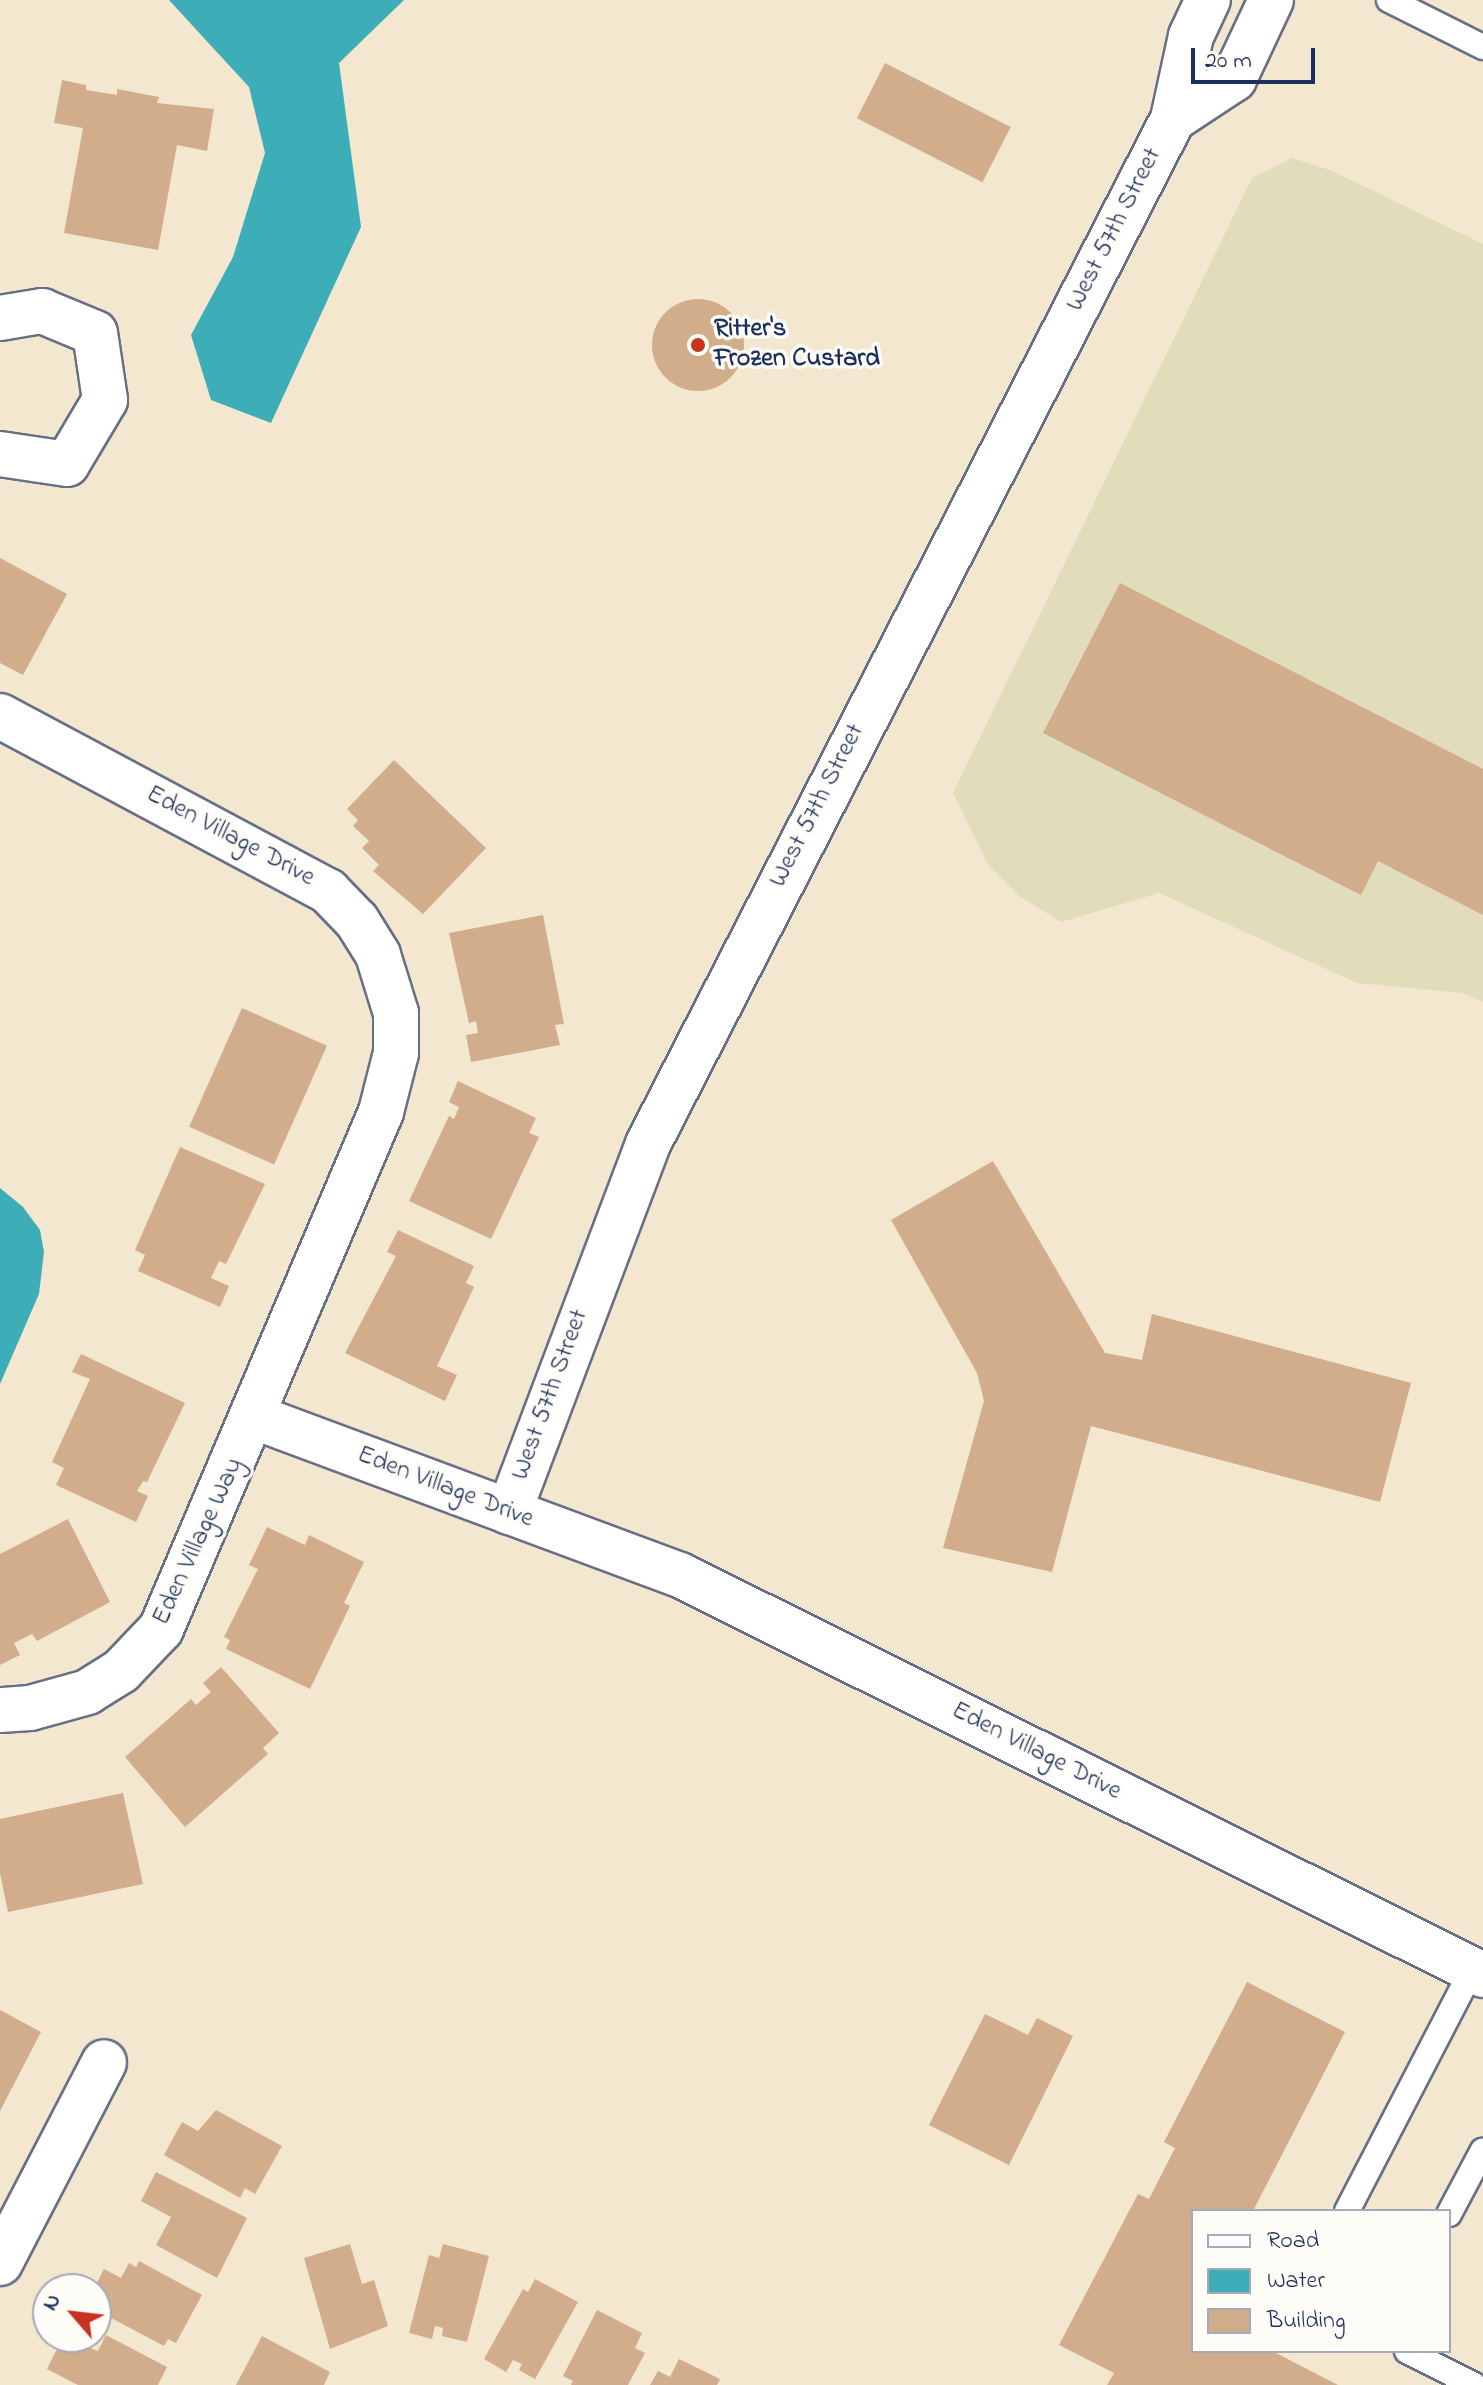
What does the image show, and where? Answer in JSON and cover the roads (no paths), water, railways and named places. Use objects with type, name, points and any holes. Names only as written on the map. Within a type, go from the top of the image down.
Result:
[{"type":"street","name":"West 57th Street","points":[[509,1512],[648,1144],[1173,119],[1191,36],[1208,0]]},
{"type":"street","name":"West 57th Street","points":[[1173,119],[1234,79],[1271,0]]},
{"type":"street","points":[[0,318],[42,311],[95,333],[105,400],[67,464],[0,454]]},
{"type":"street","name":"Eden Village Drive","points":[[0,716],[312,880],[357,921],[390,984],[396,1053],[388,1092],[255,1417],[680,1575],[1477,1972]]},
{"type":"street","name":"Eden Village Way","points":[[0,1710],[79,1696],[121,1671],[149,1644],[180,1594],[255,1417]]},
{"type":"street","points":[[0,2263],[11,2215],[104,2062]]},
{"type":"lane","points":[[1389,0],[1483,47]]},
{"type":"lane","points":[[1348,2209],[1477,1972]]},
{"type":"lane","points":[[1451,2210],[1483,2150]]},
{"type":"lane","points":[[1411,2353],[1474,2385]]},
{"type":"water","points":[[169,0],[404,0],[339,63],[361,227],[271,423],[211,400],[191,335],[233,257],[265,153],[249,87]]},
{"type":"water","points":[[0,1188],[23,1207],[40,1230],[44,1252],[39,1294],[0,1384]]},
{"type":"place","name":"Ritter's Frozen Custard","points":[[698,345]]}]
